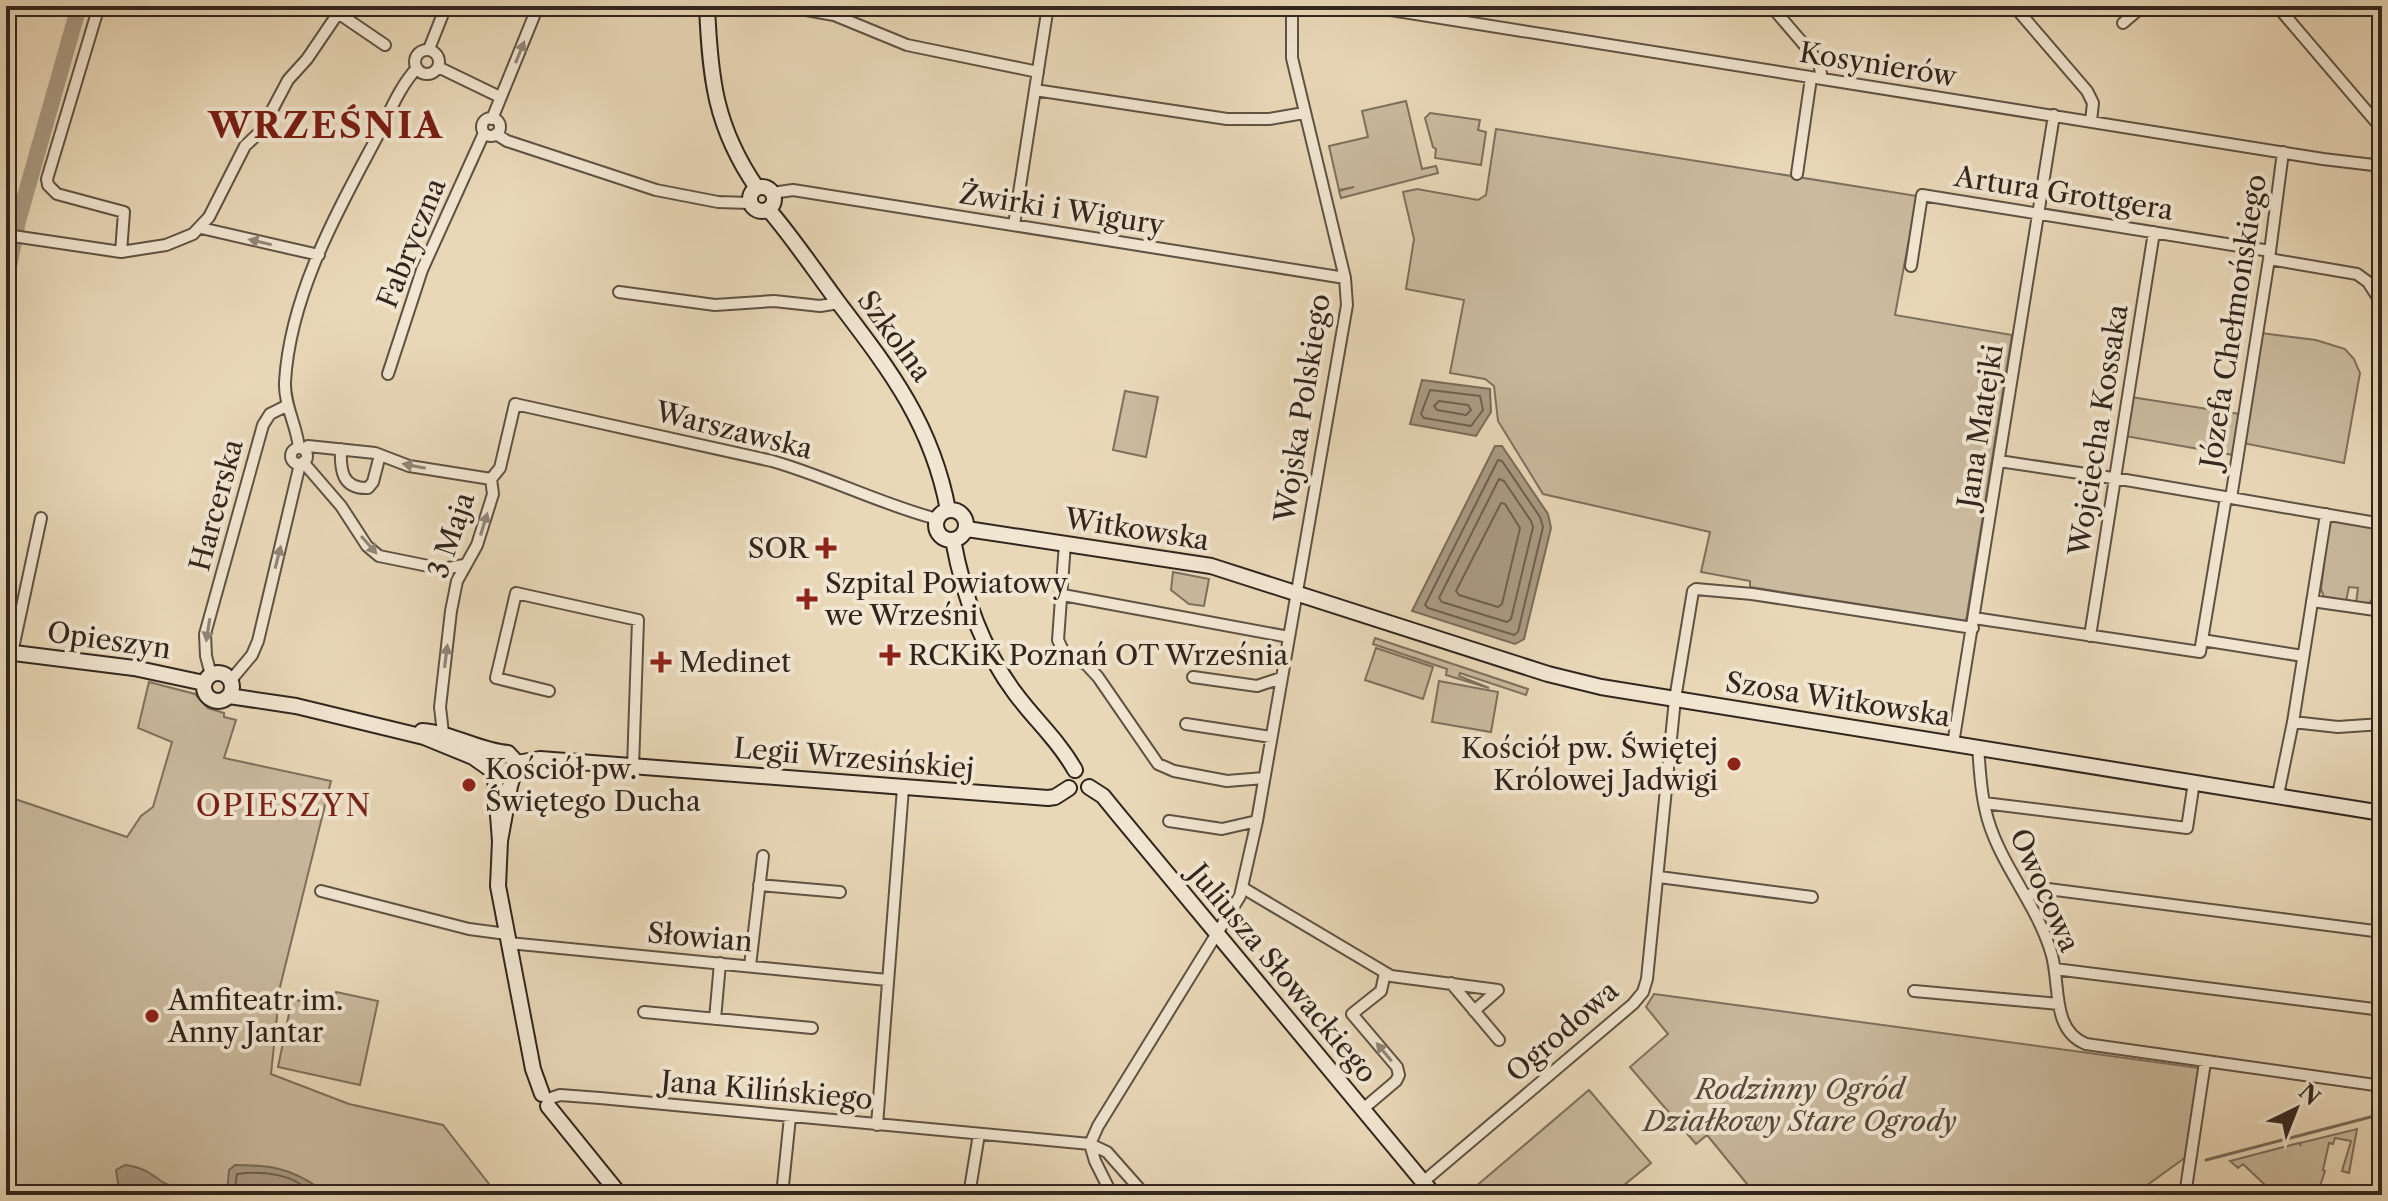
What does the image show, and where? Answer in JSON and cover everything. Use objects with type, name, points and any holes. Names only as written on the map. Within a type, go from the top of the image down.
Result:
[{"type":"street","points":[[99,6],[48,173],[48,185],[57,194],[124,212],[121,252]]},
{"type":"street","points":[[301,448],[285,383],[291,336],[319,255],[403,87],[417,68],[416,55],[429,49],[446,6]]},
{"type":"street","points":[[492,119],[538,6]]},
{"type":"street","points":[[757,188],[733,146],[715,97],[710,68],[707,6],[801,9],[834,15],[907,45],[1038,72]]},
{"type":"street","points":[[1014,225],[1048,6]]},
{"type":"street","name":"Wojska Polskiego","points":[[1090,1144],[1243,888],[1257,821],[1347,305],[1345,278],[1304,113],[1290,42],[1292,6]]},
{"type":"street","name":"Kosynierów","points":[[1366,6],[2382,166]]},
{"type":"street","points":[[1771,6],[1819,62],[1797,174]]},
{"type":"street","points":[[2014,6],[2087,91],[2093,103],[2091,121]]},
{"type":"street","points":[[2123,23],[2143,6]]},
{"type":"street","points":[[2277,6],[2382,129]]},
{"type":"street","points":[[6,235],[121,252],[176,242],[193,234],[209,217],[248,142],[261,131],[288,80],[307,59],[340,10],[385,45]]},
{"type":"street","points":[[417,68],[425,74],[438,67],[438,56],[429,49]]},
{"type":"street","points":[[438,67],[500,97]]},
{"type":"street","points":[[1035,90],[1227,119],[1269,119],[1304,113]]},
{"type":"street","name":"Jana Matejki","points":[[1953,744],[2054,115]]},
{"type":"street","points":[[492,119],[482,124],[488,136],[496,134],[507,141],[656,190],[718,202],[750,203]]},
{"type":"street","points":[[492,119],[499,126],[496,134]]},
{"type":"street","name":"Fabryczna","points":[[388,374],[422,270],[484,133]]},
{"type":"street","name":"Józefa Chełmońskiego","points":[[2090,636],[2200,652],[2270,255],[2283,152]]},
{"type":"street","points":[[757,188],[765,188],[772,193],[773,202],[768,209],[756,210],[750,203],[751,193],[757,188]]},
{"type":"street","name":"Żwirki i Wigury","points":[[772,193],[793,190],[1345,278]]},
{"type":"street","name":"Artura Grottgera","points":[[1911,266],[1922,195],[2154,232],[2357,274],[2368,282],[2382,304]]},
{"type":"street","name":"Szkolna","points":[[768,209],[895,377],[921,421],[938,467],[943,514]]},
{"type":"street","points":[[201,228],[319,255]]},
{"type":"street","name":"Wojciecha Kossaka","points":[[2090,636],[2154,232]]},
{"type":"street","points":[[619,292],[715,305],[774,301],[820,306],[839,303]]},
{"type":"street","name":"Warszawska","points":[[515,404],[772,461],[943,514]]},
{"type":"street","name":"3 Maja","points":[[443,733],[440,707],[457,581],[481,534],[493,494],[491,479],[500,468],[515,404]]},
{"type":"street","name":"Harcerska","points":[[208,679],[205,634],[263,425],[270,414],[288,405]]},
{"type":"street","points":[[464,565],[443,569],[379,556],[367,546],[341,506],[301,463],[294,462],[291,457],[294,450],[308,446],[341,449],[380,455],[409,466],[491,479]]},
{"type":"street","points":[[341,449],[342,476],[348,484],[359,488],[368,488],[373,482],[380,455]]},
{"type":"street","points":[[1999,461],[2382,524]]},
{"type":"street","points":[[301,463],[258,641],[252,655],[231,687],[220,702],[209,699],[203,689],[208,679],[222,673],[231,687],[424,737],[473,757],[505,780],[515,770]]},
{"type":"street","points":[[943,514],[963,514],[967,529],[960,538],[953,540],[939,534],[936,527],[943,514]]},
{"type":"street","points":[[2278,795],[2293,722],[2326,514]]},
{"type":"street","points":[[9,652],[41,518]]},
{"type":"street","name":"Witkowska","points":[[967,529],[1211,566],[1297,593]]},
{"type":"street","points":[[953,540],[978,627],[1000,671],[1057,742],[1075,770]]},
{"type":"street","points":[[1065,543],[1058,640],[1066,657],[1086,664],[1098,677],[1158,764],[1174,771],[1227,781],[1264,778]]},
{"type":"street","points":[[2312,601],[2379,611],[2382,574]]},
{"type":"street","name":"Ogrodowa","points":[[1427,1190],[1639,997],[1647,979],[1675,699],[1696,589],[1973,623]]},
{"type":"street","points":[[549,691],[496,678],[516,593],[638,620],[633,767]]},
{"type":"street","name":"Szosa Witkowska","points":[[1297,593],[1548,674],[1601,687],[2382,813]]},
{"type":"street","points":[[1063,595],[1289,637]]},
{"type":"street","points":[[1973,623],[2090,636]]},
{"type":"street","points":[[2202,640],[2303,656]]},
{"type":"street","name":"Opieszyn","points":[[9,652],[208,679]]},
{"type":"street","points":[[1193,677],[1257,686],[1281,678]]},
{"type":"street","points":[[2293,722],[2338,727],[2382,724]]},
{"type":"street","points":[[1186,724],[1271,737]]},
{"type":"street","points":[[402,731],[443,733],[497,754],[508,753],[515,770],[500,841]]},
{"type":"street","name":"Owocowa","points":[[1978,747],[1984,803],[1998,846],[2046,938],[2055,969],[2059,1004],[2068,1031],[2078,1041],[2205,1062]]},
{"type":"street","points":[[497,754],[492,759],[492,773],[500,841],[498,886],[533,1069],[547,1099],[620,1195]]},
{"type":"street","name":"Legii Wrzesińskiej","points":[[515,770],[540,759],[1048,798],[1069,788]]},
{"type":"street","points":[[1075,770],[1082,770],[1091,780],[1089,787],[1080,793],[1069,788],[1068,778],[1075,770]]},
{"type":"street","points":[[1984,803],[2187,828],[2194,782]]},
{"type":"street","name":"Juliusza Słowackiego","points":[[1089,787],[1109,804],[1427,1190]]},
{"type":"street","points":[[877,1125],[903,788]]},
{"type":"street","points":[[1169,821],[1222,829],[1257,821]]},
{"type":"street","points":[[750,966],[763,856]]},
{"type":"street","points":[[1659,877],[1812,897]]},
{"type":"street","points":[[759,885],[840,892]]},
{"type":"street","points":[[1243,888],[1385,973],[1498,990],[1474,1011]]},
{"type":"street","points":[[2025,896],[2048,889],[2382,932]]},
{"type":"street","name":"Słowian","points":[[321,891],[508,938],[887,980]]},
{"type":"street","points":[[715,1019],[720,963]]},
{"type":"street","points":[[2055,969],[2382,1010]]},
{"type":"street","points":[[1363,1109],[1399,1075],[1397,1067],[1352,1014],[1381,991],[1385,973]]},
{"type":"street","points":[[1451,983],[1499,1040]]},
{"type":"street","points":[[1914,991],[2059,1004]]},
{"type":"street","points":[[644,1012],[812,1028]]},
{"type":"street","points":[[2185,1195],[2205,1062],[2382,1086]]},
{"type":"street","name":"Jana Kilińskiego","points":[[547,1099],[560,1095],[600,1098],[1090,1144]]},
{"type":"street","points":[[782,1195],[790,1117]]},
{"type":"street","points":[[969,1195],[979,1134]]},
{"type":"street","points":[[1090,1144],[1112,1195]]},
{"type":"street","points":[[1090,1144],[1107,1152],[1145,1195]]},
{"type":"green space","points":[[1406,101],[1422,169],[1436,166],[1438,173],[1341,198],[1339,191],[1354,187],[1339,190],[1329,146],[1368,137],[1362,111]]},
{"type":"green space","points":[[1430,113],[1480,120],[1478,130],[1486,132],[1481,165],[1435,158],[1436,149],[1425,118]]},
{"type":"green space","points":[[1496,129],[1917,196],[1895,315],[2012,335],[1966,621],[1750,587],[1750,581],[1701,572],[1710,532],[1543,494],[1498,421],[1494,386],[1485,379],[1450,373],[1464,300],[1406,289],[1414,239],[1403,192],[1417,189],[1478,200],[1486,195]]},
{"type":"green space","points":[[2261,333],[2316,340],[2345,349],[2354,359],[2360,373],[2344,463],[2243,443]]},
{"type":"green space","points":[[1125,391],[1158,397],[1146,457],[1113,450]]},
{"type":"green space","points":[[2131,397],[2240,414],[2233,455],[2125,436]]},
{"type":"green space","points":[[2336,519],[2378,526],[2382,530],[2375,592],[2367,606],[2356,603],[2358,588],[2349,587],[2346,601],[2324,597],[2321,589],[2329,524]]},
{"type":"green space","points":[[1173,572],[1209,579],[1204,606],[1189,604],[1171,590]]},
{"type":"green space","points":[[1375,638],[1528,689],[1526,695],[1460,673],[1459,676],[1489,688],[1446,675],[1447,669],[1373,644]]},
{"type":"green space","points":[[1376,648],[1433,667],[1423,699],[1365,680]]},
{"type":"green space","points":[[1439,681],[1498,692],[1491,732],[1432,722]]},
{"type":"green space","points":[[149,682],[195,694],[208,708],[236,720],[224,758],[331,781],[280,987],[271,1074],[349,1104],[443,1125],[489,1184],[488,1195],[6,1195],[6,796],[127,837],[141,816],[153,807],[172,742],[138,728]]},
{"type":"green space","points":[[336,992],[378,1001],[360,1085],[278,1067],[292,999],[332,1008]]},
{"type":"green space","name":"Rodzinny Ogród Działkowy Stare Ogrody","points":[[1654,994],[2199,1068],[2186,1157],[2146,1186],[2152,1195],[1756,1195],[1707,1135],[1696,1144],[1630,1067],[1668,1034],[1646,1007]]},
{"type":"green space","points":[[1589,1090],[1651,1163],[1612,1195],[1468,1193]]},
{"type":"green space","points":[[2357,1129],[2349,1173],[2342,1171],[2351,1141],[2335,1138],[2333,1144],[2329,1143],[2317,1195],[2265,1195],[2261,1191],[2265,1185],[2243,1164],[2238,1168],[2230,1161],[2299,1143],[2301,1146],[2300,1143]]},
{"type":"water","points":[[1422,380],[1490,389],[1491,412],[1476,436],[1410,424]]},
{"type":"water","points":[[1495,446],[1502,446],[1548,514],[1551,528],[1524,639],[1515,644],[1412,611]]},
{"type":"water","points":[[125,1165],[144,1170],[192,1195],[120,1195],[116,1170]]},
{"type":"water","points":[[235,1165],[289,1172],[319,1188],[318,1195],[227,1195],[229,1170]]},
{"type":"waterway","points":[[6,282],[18,221],[79,6]]},
{"type":"waterway","points":[[2206,1160],[2382,1114]]},
{"type":"place","name":"SOR","points":[[826,548]]},
{"type":"place","name":"Szpital Powiatowy we Wrześni","points":[[807,599]]},
{"type":"place","name":"RCKiK Poznań OT Września","points":[[890,655]]},
{"type":"place","name":"Medinet","points":[[661,662]]},
{"type":"place","name":"Kościół pw. Świętej Królowej Jadwigi","points":[[1734,764]]},
{"type":"place","name":"Kościół pw. Świętego Ducha","points":[[469,785]]},
{"type":"place","name":"Amfiteatr im. Anny Jantar","points":[[152,1016]]},
{"type":"district","name":"WRZEŚNIA","points":[[326,125]]},
{"type":"district","name":"OPIESZYN","points":[[284,805]]}]
